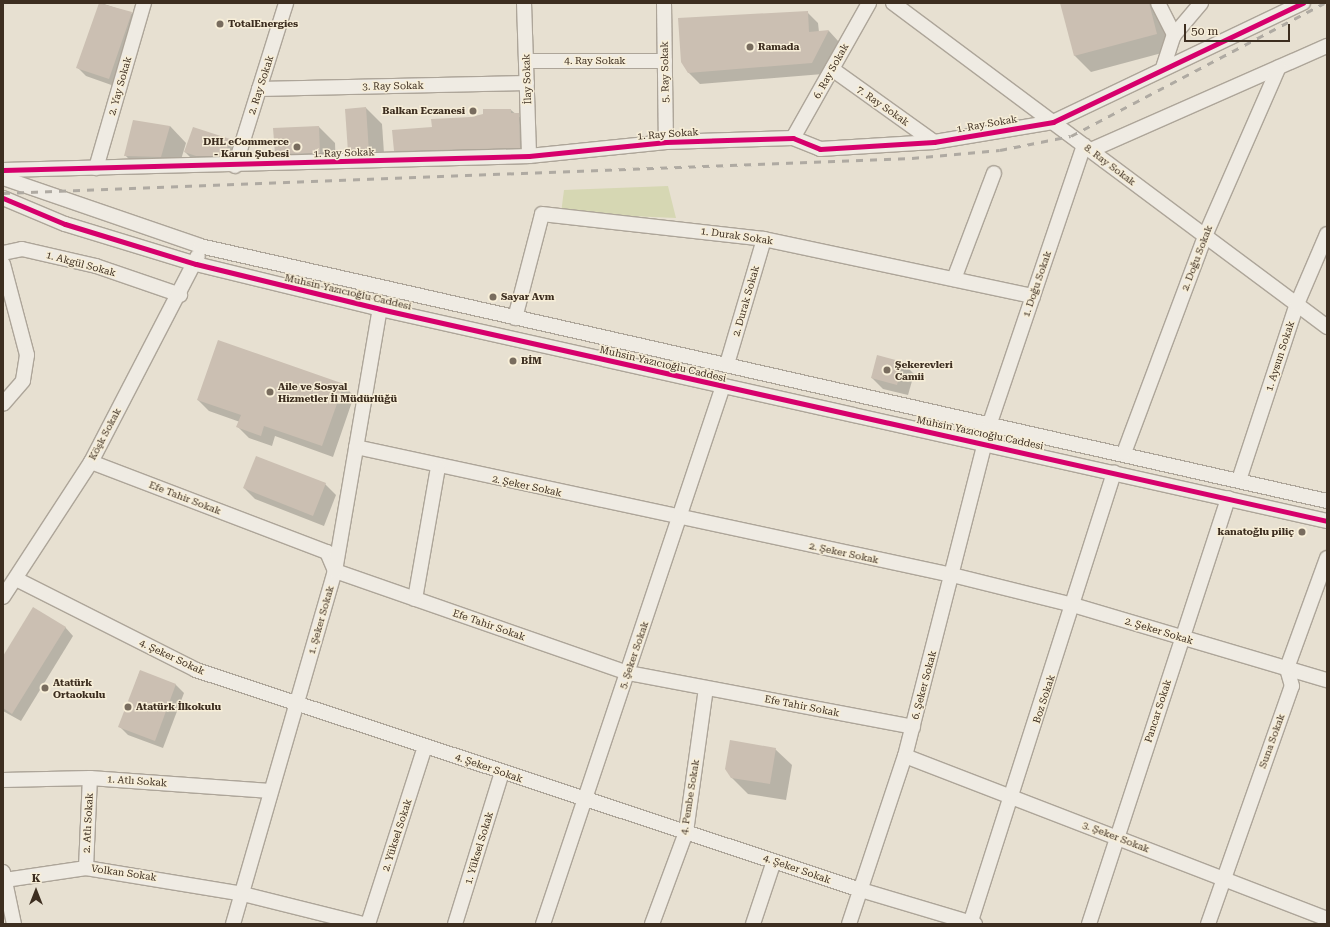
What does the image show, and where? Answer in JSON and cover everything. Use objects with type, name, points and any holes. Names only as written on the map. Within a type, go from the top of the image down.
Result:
[{"type":"street","name":"2. Yay Sokak","points":[[96,168],[144,3]]},
{"type":"street","name":"2. Ray Sokak","points":[[235,166],[286,3]]},
{"type":"street","name":"İlay Sokak","points":[[524,3],[529,156]]},
{"type":"street","name":"5. Ray Sokak","points":[[664,3],[666,142]]},
{"type":"street","name":"6. Ray Sokak","points":[[793,138],[869,3]]},
{"type":"street","name":"8. Ray Sokak","points":[[893,3],[1327,327]]},
{"type":"street","points":[[1158,3],[1174,35]]},
{"type":"street","points":[[1163,68],[1174,35],[1201,3]]},
{"type":"street","name":"1. Ray Sokak","points":[[3,170],[235,166],[529,156],[666,142],[793,138],[820,149],[934,142],[1053,122],[1163,68],[1303,3]]},
{"type":"street","points":[[1087,148],[1327,46]]},
{"type":"street","name":"4. Ray Sokak","points":[[526,61],[665,61]]},
{"type":"street","name":"2. Doğu Sokak","points":[[1124,453],[1205,236],[1279,67]]},
{"type":"street","name":"7. Ray Sokak","points":[[832,70],[934,142]]},
{"type":"street","name":"3. Ray Sokak","points":[[259,89],[527,83]]},
{"type":"street","name":"1. Doğu Sokak","points":[[985,443],[990,423],[1033,296],[1087,148]]},
{"type":"street","points":[[954,279],[994,173]]},
{"type":"street","name":"Muhsin Yazıcıoğlu Caddesi","points":[[3,178],[200,246],[515,318],[1124,453],[1327,501]]},
{"type":"street","name":"Muhsin Yazıcıoğlu Caddesi","points":[[3,198],[65,224],[196,264],[380,309],[985,443],[1327,521]]},
{"type":"street","name":"1. Durak Sokak","points":[[515,318],[542,214],[764,238],[1033,296]]},
{"type":"street","name":"1. Aysun Sokak","points":[[1239,480],[1297,304],[1327,234]]},
{"type":"street","name":"2. Durak Sokak","points":[[727,364],[764,238]]},
{"type":"street","name":"Köşk Sokak","points":[[4,595],[16,579],[91,462],[196,264],[200,246]]},
{"type":"street","name":"1. Akgül Sokak","points":[[3,253],[22,249],[96,266],[180,295]]},
{"type":"street","points":[[3,264],[27,355],[23,381],[3,404]]},
{"type":"street","name":"1. Şeker Sokak","points":[[233,924],[243,894],[296,702],[335,571],[380,309]]},
{"type":"street","name":"5. Şeker Sokak","points":[[543,924],[583,800],[680,519],[723,386]]},
{"type":"street","name":"6. Şeker Sokak","points":[[849,924],[905,756],[985,443]]},
{"type":"street","name":"2. Şeker Sokak","points":[[356,447],[438,467],[680,519],[952,575],[1073,605],[1327,680]]},
{"type":"street","name":"Efe Tahir Sokak","points":[[91,462],[327,552],[335,571],[628,673],[913,727]]},
{"type":"street","points":[[415,599],[438,467]]},
{"type":"street","name":"Boz Sokak","points":[[972,924],[1114,472]]},
{"type":"street","name":"Pancar Sokak","points":[[1089,924],[1228,498]]},
{"type":"street","points":[[1287,668],[1327,558]]},
{"type":"street","name":"4. Şeker Sokak","points":[[16,579],[196,670],[296,702],[583,800],[686,832],[861,890],[972,924]]},
{"type":"street","name":"Suna Sokak","points":[[1208,924],[1221,878],[1292,686],[1287,668]]},
{"type":"street","name":"4. Pembe Sokak","points":[[652,924],[686,832],[706,688]]},
{"type":"street","name":"2. Yüksel Sokak","points":[[368,924],[425,746]]},
{"type":"street","name":"3. Şeker Sokak","points":[[905,756],[1327,919]]},
{"type":"street","name":"1. Yüksel Sokak","points":[[455,924],[502,772]]},
{"type":"street","name":"1. Atlı Sokak","points":[[3,780],[90,778],[271,791]]},
{"type":"street","name":"2. Atlı Sokak","points":[[86,868],[90,778]]},
{"type":"street","points":[[753,924],[774,861]]},
{"type":"street","name":"Volkan Sokak","points":[[4,875],[86,868],[243,894],[363,924]]},
{"type":"street","points":[[4,875],[6,898],[14,924]]},
{"type":"green space","points":[[668,186],[676,218],[561,213],[564,190]]},
{"type":"building","points":[[99,3],[132,12],[109,79],[76,68]]},
{"type":"building","points":[[1060,3],[1149,3],[1157,34],[1074,56]]},
{"type":"building","name":"Ramada","points":[[808,11],[809,32],[829,30],[812,63],[688,73],[681,62],[678,18]]},
{"type":"building","points":[[366,107],[369,152],[348,152],[345,109]]},
{"type":"building","points":[[483,109],[511,109],[511,113],[519,113],[520,148],[394,151],[392,130],[432,127],[431,119],[471,117],[483,114]]},
{"type":"building","points":[[133,120],[170,126],[161,157],[124,156]]},
{"type":"building","points":[[319,126],[320,153],[275,154],[273,128]]},
{"type":"building","points":[[193,127],[230,139],[225,156],[196,156],[184,152]]},
{"type":"building","name":"Aile ve Sosyal Hizmetler İl Müdürlüğü","points":[[218,340],[344,384],[322,446],[264,426],[261,436],[236,427],[241,415],[197,400]]},
{"type":"building","name":"Şekerevleri Camii","points":[[877,355],[903,362],[897,385],[871,378]]},
{"type":"building","points":[[256,456],[326,483],[313,516],[243,488]]},
{"type":"building","points":[[33,607],[66,627],[12,714],[3,708],[3,656]]},
{"type":"building","points":[[140,670],[176,684],[155,741],[118,727]]},
{"type":"building","points":[[730,740],[776,748],[770,784],[731,778],[725,769]]},
{"type":"railway","points":[[3,193],[912,158],[1000,150],[1071,136],[1324,3]]},
{"type":"cycle path","points":[[3,170],[529,156],[666,142],[793,138],[820,149],[934,142],[1053,122],[1303,3]]},
{"type":"cycle path","points":[[3,198],[65,224],[196,264],[380,309],[1327,521]]},
{"type":"place","name":"TotalEnergies","points":[[220,24]]},
{"type":"place","name":"Ramada","points":[[750,47]]},
{"type":"place","name":"Balkan Eczanesi","points":[[473,111]]},
{"type":"place","name":"DHL eCommerce - Karun Şubesi","points":[[297,147]]},
{"type":"place","name":"Sayar Avm","points":[[493,297]]},
{"type":"place","name":"BİM","points":[[513,361]]},
{"type":"place","name":"Şekerevleri Camii","points":[[887,370]]},
{"type":"place","name":"Aile ve Sosyal Hizmetler İl Müdürlüğü","points":[[270,392]]},
{"type":"place","name":"kanatoğlu piliç","points":[[1302,532]]},
{"type":"place","name":"Atatürk Ortaokulu","points":[[45,688]]},
{"type":"place","name":"Atatürk İlkokulu","points":[[128,707]]}]
